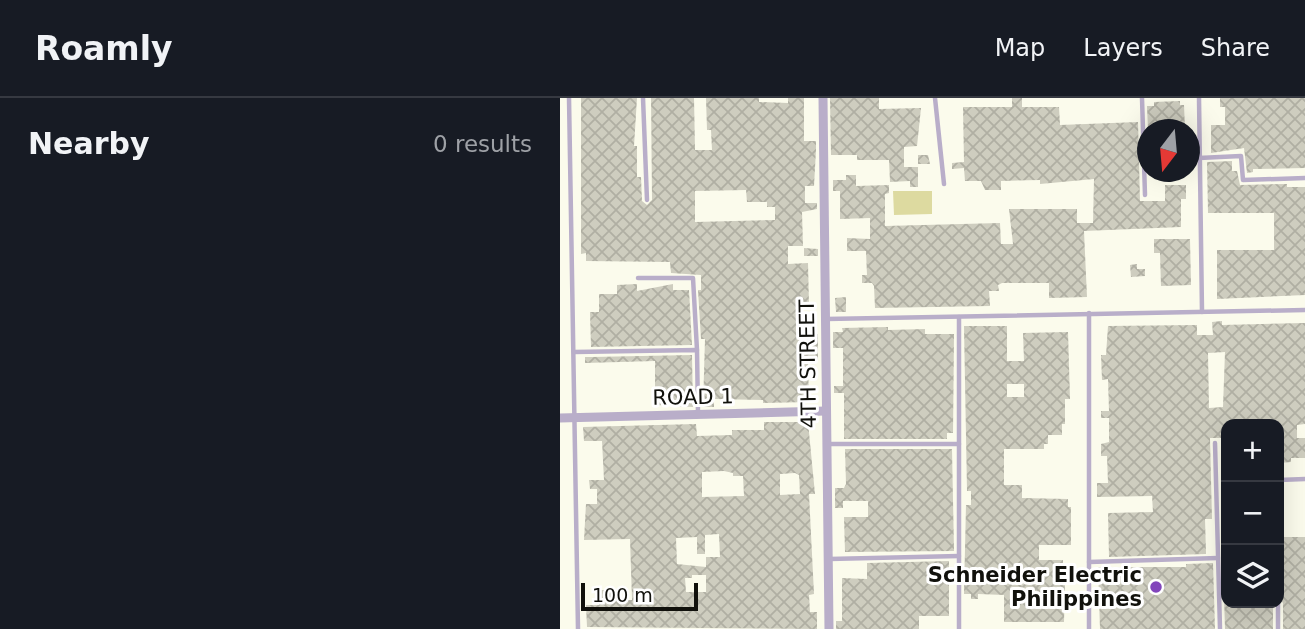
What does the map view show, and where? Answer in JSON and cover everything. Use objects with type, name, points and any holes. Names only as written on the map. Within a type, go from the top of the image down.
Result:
[{"type":"street","name":"4TH STREET","points":[[823,98],[829,629]]},
{"type":"street","name":"ROAD 1","points":[[560,418],[826,411]]},
{"type":"lane","points":[[569,98],[578,629]]},
{"type":"lane","points":[[643,98],[647,200]]},
{"type":"lane","points":[[935,98],[944,184]]},
{"type":"lane","points":[[1142,98],[1144,195]]},
{"type":"lane","points":[[1199,98],[1199,119]]},
{"type":"lane","points":[[1200,158],[1241,156],[1243,180],[1305,178]]},
{"type":"lane","points":[[1199,182],[1202,312]]},
{"type":"lane","points":[[638,278],[693,278],[698,414]]},
{"type":"lane","points":[[825,319],[1305,310]]},
{"type":"lane","points":[[1089,313],[1089,629]]},
{"type":"lane","points":[[959,317],[959,629]]},
{"type":"lane","points":[[574,352],[697,350]]},
{"type":"lane","points":[[1215,443],[1220,629]]},
{"type":"lane","points":[[827,444],[959,444]]},
{"type":"lane","points":[[1284,480],[1305,479]]},
{"type":"lane","points":[[828,559],[959,556]]},
{"type":"lane","points":[[1089,562],[1218,558]]},
{"type":"lane","points":[[1278,608],[1278,629]]},
{"type":"shaded area","points":[[893,191],[932,191],[932,214],[894,215]]},
{"type":"building","points":[[581,98],[637,98],[634,146],[637,146],[637,177],[641,177],[642,201],[647,205],[652,200],[651,98],[694,98],[695,150],[712,150],[711,130],[707,130],[706,98],[759,98],[759,102],[788,103],[788,98],[804,98],[804,141],[816,141],[814,186],[805,186],[805,203],[817,203],[817,209],[802,212],[803,246],[788,246],[788,264],[808,263],[809,305],[801,305],[802,322],[807,322],[807,335],[818,334],[818,360],[808,360],[809,402],[763,403],[763,400],[714,399],[714,407],[703,407],[705,339],[701,339],[698,290],[701,290],[701,275],[671,273],[670,262],[586,261],[586,253],[581,254]],"holes":[[[746,190],[747,202],[767,202],[767,207],[775,207],[775,220],[695,222],[695,191]]]},
{"type":"building","points":[[830,98],[879,98],[879,109],[921,108],[917,146],[904,147],[904,167],[918,167],[918,187],[910,187],[910,181],[890,182],[889,160],[857,160],[857,155],[831,155]]},
{"type":"building","points":[[1012,98],[1022,98],[1022,107],[1059,107],[1060,125],[1137,122],[1137,182],[1140,182],[1140,201],[1165,201],[1165,185],[1186,185],[1186,199],[1181,199],[1181,227],[1084,231],[1087,297],[1049,298],[1049,283],[1002,283],[998,285],[999,291],[989,291],[990,306],[875,308],[874,286],[872,283],[862,283],[862,275],[867,275],[866,251],[847,251],[847,238],[870,239],[870,218],[840,219],[840,191],[833,191],[833,180],[846,180],[846,175],[856,175],[856,186],[889,185],[889,193],[885,194],[885,226],[1000,223],[1001,244],[1013,244],[1009,209],[1077,209],[1077,223],[1093,223],[1094,179],[1040,184],[1040,180],[1001,181],[1001,190],[985,190],[981,181],[965,181],[964,168],[952,169],[952,163],[964,162],[963,107],[1012,107]]},
{"type":"building","points":[[1220,98],[1305,98],[1305,168],[1253,169],[1253,172],[1247,173],[1244,148],[1211,153],[1211,125],[1225,125],[1225,107],[1220,107]]},
{"type":"building","points":[[1180,101],[1180,105],[1184,105],[1185,119],[1148,119],[1147,106],[1154,106],[1154,102]]},
{"type":"building","points":[[918,155],[928,155],[930,164],[918,164]]},
{"type":"building","points":[[1232,161],[1232,171],[1237,171],[1240,185],[1287,184],[1287,187],[1305,187],[1305,295],[1217,299],[1217,250],[1274,250],[1274,213],[1208,213],[1207,162]]},
{"type":"building","points":[[1154,239],[1190,239],[1191,285],[1161,286],[1160,253],[1154,253]]},
{"type":"building","points":[[804,248],[818,249],[818,256],[804,256]]},
{"type":"building","points":[[1137,264],[1137,269],[1145,269],[1145,276],[1131,277],[1130,265]]},
{"type":"building","points":[[637,284],[637,291],[673,284],[673,290],[689,290],[692,345],[591,347],[590,312],[599,312],[599,294],[617,294],[617,285]]},
{"type":"building","points":[[846,297],[846,312],[836,312],[835,298]]},
{"type":"building","points":[[1222,321],[1222,325],[1305,323],[1305,424],[1297,425],[1297,438],[1305,438],[1305,458],[1291,458],[1291,462],[1284,463],[1284,419],[1221,419],[1221,438],[1210,438],[1212,519],[1205,519],[1206,554],[1109,557],[1108,513],[1153,512],[1152,496],[1097,497],[1097,483],[1108,483],[1107,456],[1101,456],[1101,444],[1109,442],[1109,418],[1101,418],[1101,411],[1109,411],[1108,379],[1102,380],[1101,355],[1106,355],[1108,326],[1197,325],[1197,335],[1213,335],[1212,322]],"holes":[[[1225,352],[1223,407],[1209,408],[1208,353]]]},
{"type":"building","points":[[964,326],[1007,326],[1007,361],[1024,361],[1023,333],[1068,332],[1070,399],[1065,399],[1062,435],[1048,435],[1048,444],[1044,444],[1044,449],[1004,449],[1004,485],[1022,485],[1022,498],[1068,499],[1068,507],[1071,507],[1071,545],[1039,545],[1039,560],[1063,560],[1063,564],[1073,564],[1073,578],[1065,578],[1064,622],[1004,622],[1004,595],[978,594],[978,599],[971,599],[971,594],[964,594],[966,505],[971,505],[971,491],[967,491]],"holes":[[[1007,384],[1024,384],[1024,397],[1007,397]]]},
{"type":"building","points":[[888,327],[888,330],[925,329],[925,334],[954,334],[953,433],[947,433],[947,439],[844,439],[844,393],[834,393],[834,386],[843,386],[843,348],[833,348],[833,332],[843,332],[842,328]]},
{"type":"building","points":[[692,355],[693,407],[655,405],[655,361],[585,363],[585,357]]},
{"type":"building","points":[[764,422],[808,422],[815,494],[809,494],[814,594],[809,595],[810,612],[817,612],[817,629],[587,627],[586,605],[599,605],[599,590],[612,590],[612,600],[632,600],[630,539],[584,540],[586,504],[597,504],[597,489],[590,489],[589,480],[604,480],[602,441],[584,441],[583,427],[696,424],[697,436],[732,435],[732,430],[764,430]],"holes":[[[724,471],[733,473],[733,476],[743,476],[744,496],[702,497],[702,472]],[[780,474],[799,475],[800,494],[780,495]],[[719,534],[720,557],[706,557],[706,567],[677,564],[676,538],[697,537],[697,554],[705,554],[705,535]],[[692,575],[706,575],[706,592],[686,592],[685,578],[692,578]]]},
{"type":"building","points":[[845,449],[952,449],[954,551],[845,552],[844,517],[868,517],[868,501],[843,501],[843,508],[835,508],[835,488],[844,488],[846,484]]},
{"type":"building","points":[[1284,537],[1305,537],[1305,629],[1283,629]]},
{"type":"building","points":[[949,561],[949,616],[919,616],[919,629],[836,629],[836,621],[842,621],[842,578],[867,579],[867,563]]},
{"type":"building","name":"Schneider Electric Philippines","points":[[1213,563],[1215,629],[1100,629],[1098,567],[1186,567],[1186,564]]},
{"type":"building","points":[[1224,608],[1273,608],[1273,629],[1225,629]]},
{"type":"place","name":"Schneider Electric Philippines","points":[[1156,587]]}]
